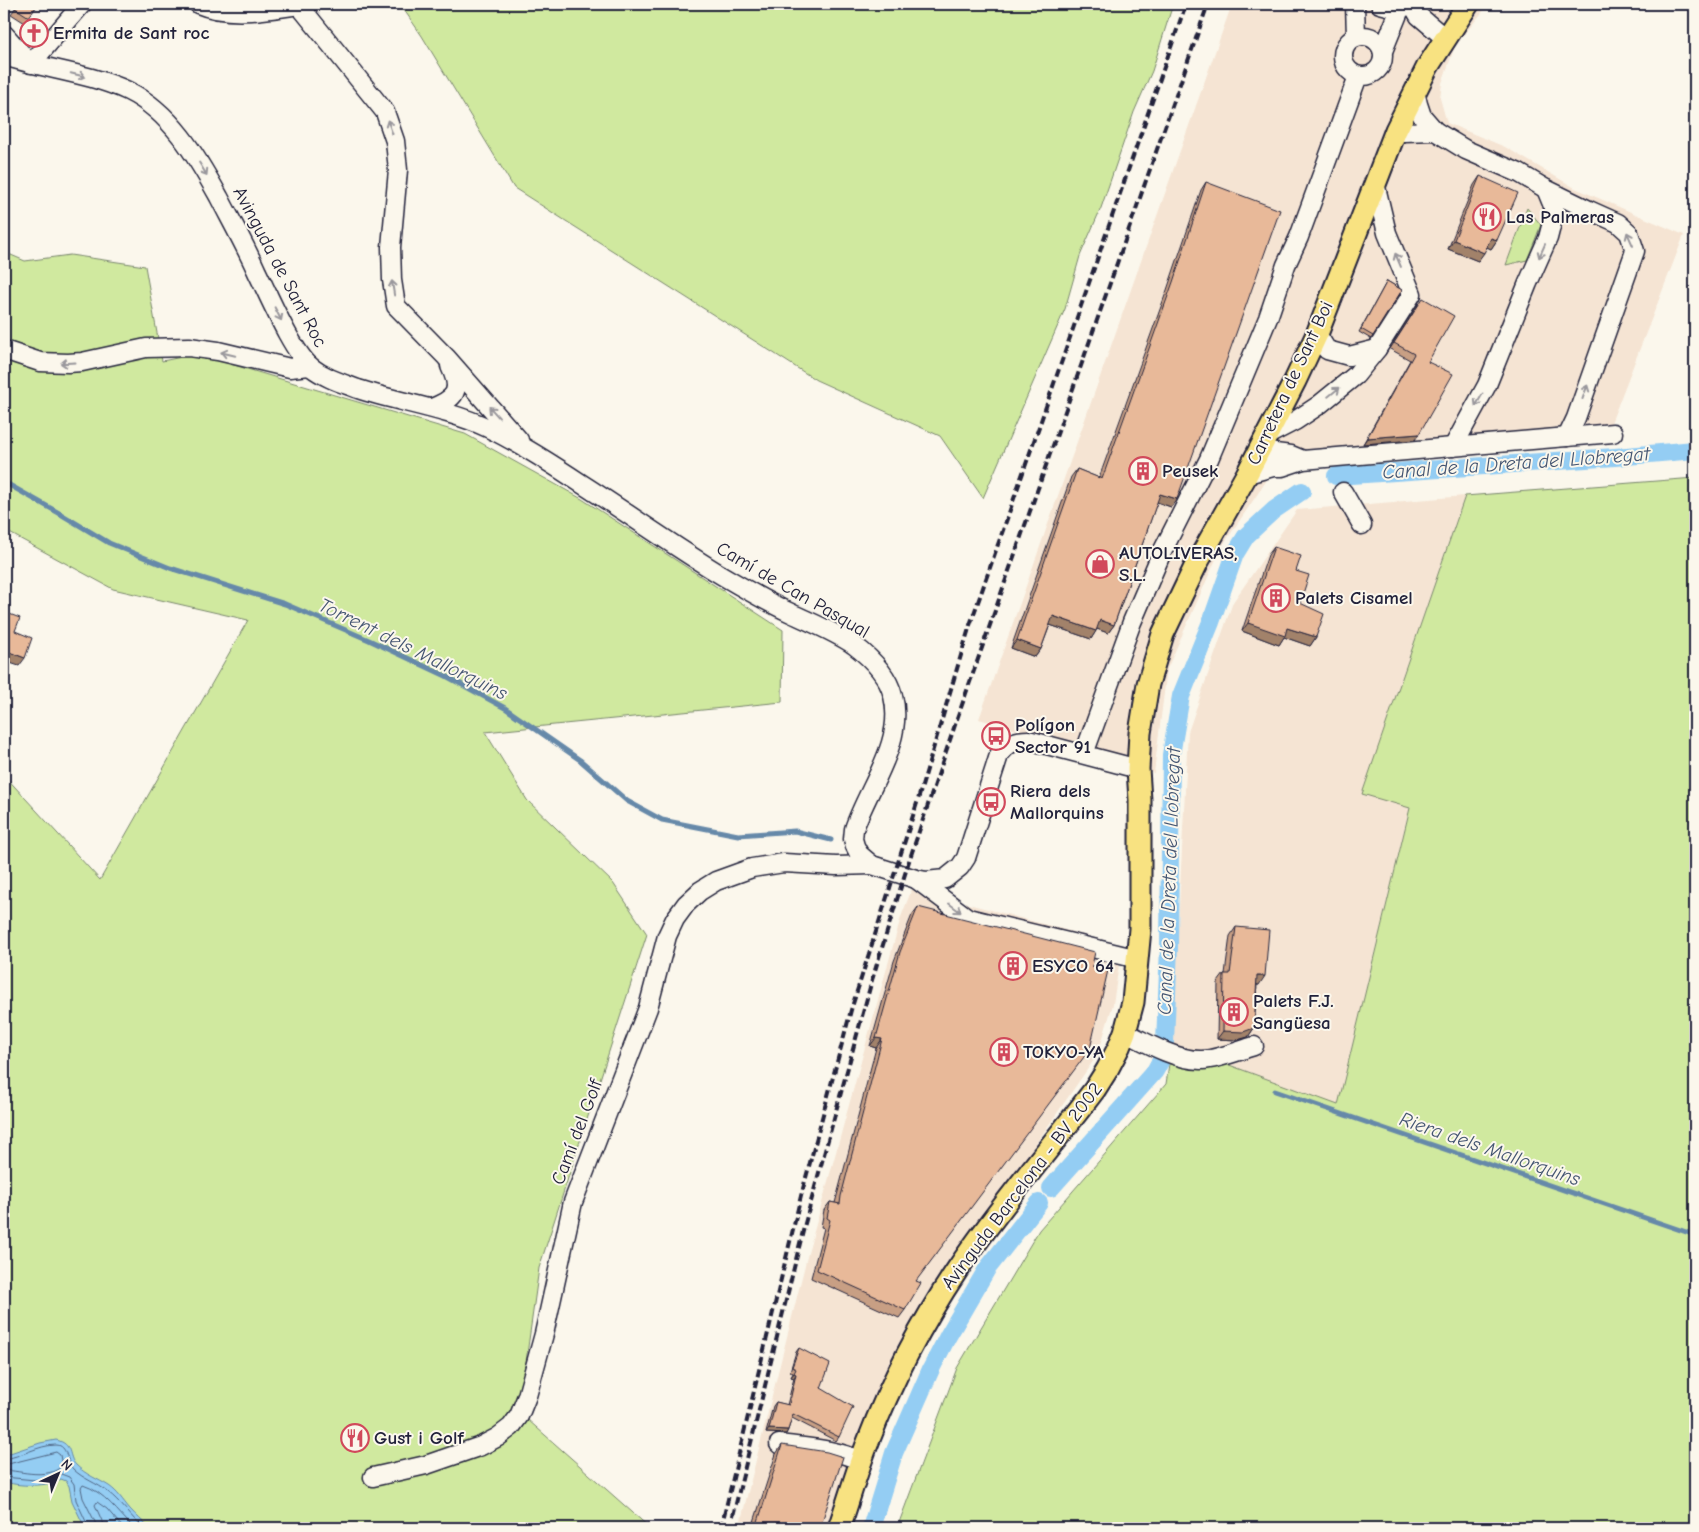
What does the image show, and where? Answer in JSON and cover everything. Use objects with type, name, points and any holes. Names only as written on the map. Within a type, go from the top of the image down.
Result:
[{"type":"main road","name":"Carretera de Sant Boi","points":[[1138,769],[1141,722],[1146,693],[1164,634],[1197,563],[1247,474],[1317,334],[1396,130],[1428,66],[1468,4]]},
{"type":"main road","name":"Avinguda Barcelona - BV 2002","points":[[839,1528],[861,1461],[892,1386],[934,1306],[956,1270],[990,1222],[1095,1089],[1108,1070],[1125,1032],[1133,1002],[1138,959],[1140,794],[1138,769]]},
{"type":"street","points":[[4,34],[31,64],[82,4]]},
{"type":"street","points":[[198,4],[211,9],[256,12],[299,4],[385,112],[395,141],[398,170],[390,247],[396,306],[446,357],[526,448]]},
{"type":"street","points":[[1355,4],[1356,37]]},
{"type":"street","points":[[1380,4],[1408,6],[1445,38]]},
{"type":"street","points":[[1383,51],[1408,6]]},
{"type":"street","points":[[1362,36],[1375,40],[1383,51],[1384,59],[1382,66],[1372,75],[1365,77],[1358,76],[1346,69],[1342,57],[1346,45],[1356,37],[1362,36]]},
{"type":"street","name":"Avinguda de Sant Roc","points":[[4,56],[102,81],[128,91],[142,99],[163,117],[189,147],[203,170],[247,250],[279,317],[310,366],[336,381],[386,398],[432,408],[486,427],[526,448]]},
{"type":"street","points":[[1428,66],[1428,99],[1435,117],[1435,131]]},
{"type":"street","points":[[1084,754],[1132,622],[1162,552],[1208,459],[1268,318],[1358,76]]},
{"type":"street","points":[[1415,91],[1422,116],[1435,131],[1466,150],[1519,173],[1546,189],[1618,223],[1629,233],[1635,251],[1567,437]]},
{"type":"street","points":[[1396,130],[1404,132],[1435,131]]},
{"type":"street","points":[[1262,444],[1319,405],[1356,375],[1377,349],[1412,294],[1387,233],[1375,183]]},
{"type":"street","points":[[1453,447],[1487,385],[1548,238],[1556,211],[1546,189]]},
{"type":"street","points":[[1317,334],[1328,350],[1349,356],[1377,349]]},
{"type":"street","points":[[4,350],[40,362],[68,363],[82,362],[146,348],[189,347],[218,351],[290,368],[310,366]]},
{"type":"street","points":[[432,408],[450,398],[456,388],[456,379],[446,357]]},
{"type":"street","points":[[1295,421],[1287,437],[1286,449],[1297,457]]},
{"type":"street","points":[[1262,444],[1297,457],[1453,447],[1613,433]]},
{"type":"street","name":"Camí de Can Pasqual","points":[[526,448],[712,570],[761,599],[838,635],[854,645],[880,670],[892,692],[896,708],[895,725],[885,758],[857,820],[853,839],[859,854],[872,865]]},
{"type":"street","points":[[1247,474],[1273,467],[1282,467],[1297,457]]},
{"type":"street","points":[[1343,492],[1362,525]]},
{"type":"street","points":[[872,865],[926,881],[945,879],[960,867],[966,858],[999,755],[1004,748],[1019,740],[1028,740],[1138,769]]},
{"type":"street","name":"Camí del Golf","points":[[373,1477],[426,1465],[481,1446],[498,1437],[519,1416],[527,1396],[544,1334],[573,1202],[648,1008],[667,936],[675,919],[686,904],[700,891],[716,881],[752,868],[784,863],[836,866],[872,865]]},
{"type":"street","points":[[916,879],[968,918],[1138,959]]},
{"type":"street","points":[[1125,1032],[1168,1053],[1201,1060],[1254,1046]]},
{"type":"street","points":[[779,1444],[849,1455],[861,1461]]},
{"type":"shaded area","points":[[1232,4],[1489,4],[1455,46],[1442,83],[1440,98],[1447,123],[1505,147],[1575,188],[1684,235],[1604,441],[1316,461],[1269,477],[1221,548],[1167,669],[1154,773],[1080,748],[979,719]]},
{"type":"shaded area","points":[[1465,496],[1363,793],[1410,807],[1338,1105],[1172,1044],[1188,732],[1233,602],[1297,510]]},
{"type":"shaded area","points":[[912,889],[1122,945],[1113,1004],[1098,1054],[922,1308],[830,1528],[739,1528],[807,1257],[901,917]]},
{"type":"green space","points":[[400,4],[1173,4],[1152,71],[1134,112],[1101,208],[1080,256],[1065,309],[983,498],[940,436],[816,380],[514,188],[422,36]]},
{"type":"green space","points":[[1527,208],[1541,225],[1527,260],[1506,265]]},
{"type":"green space","points":[[4,252],[25,261],[70,255],[145,266],[162,361],[197,354],[465,434],[582,499],[783,630],[782,702],[485,732],[527,800],[613,883],[647,934],[539,1268],[519,1412],[650,1528],[4,1528],[4,775],[100,880],[248,620],[113,589],[4,530]]},
{"type":"green space","points":[[1695,478],[1695,1528],[897,1528],[957,1368],[1039,1230],[1166,1084],[1172,1044],[1338,1105],[1410,808],[1362,794],[1465,496]]},
{"type":"water","points":[[56,1440],[68,1447],[73,1462],[76,1465],[112,1488],[132,1512],[149,1528],[85,1528],[72,1501],[66,1481],[61,1479],[49,1484],[33,1485],[4,1481],[4,1455],[40,1443]]},
{"type":"building","points":[[18,4],[38,4],[29,17],[15,8]]},
{"type":"building","points":[[36,23],[45,31],[35,43],[26,34]]},
{"type":"building","points":[[1480,176],[1518,193],[1497,240],[1491,238],[1484,253],[1454,240]]},
{"type":"building","points":[[1206,182],[1280,210],[1177,499],[1160,494],[1114,625],[1100,620],[1096,631],[1053,616],[1041,649],[1017,640],[1077,469],[1102,479],[1173,282]]},
{"type":"building","points":[[1387,281],[1402,290],[1373,336],[1361,329]]},
{"type":"building","points":[[1423,298],[1454,316],[1428,362],[1453,374],[1419,434],[1367,438],[1414,354],[1394,343]]},
{"type":"building","name":"Palets Cisamel","points":[[1274,547],[1301,556],[1296,571],[1309,575],[1300,603],[1324,614],[1316,637],[1287,628],[1285,636],[1248,623]]},
{"type":"building","points":[[4,612],[20,618],[15,631],[32,638],[25,658],[4,650]]},
{"type":"building","points":[[918,907],[1095,952],[1092,966],[1108,970],[1090,1049],[916,1281],[921,1283],[905,1310],[817,1270],[830,1220],[827,1218],[830,1202],[840,1204],[882,1039],[876,1038],[900,952]]},
{"type":"building","points":[[1236,927],[1269,930],[1265,976],[1257,976],[1254,1028],[1243,1032],[1223,1031],[1224,974],[1230,974]]},
{"type":"building","points":[[799,1348],[830,1364],[821,1388],[853,1407],[839,1437],[793,1414],[788,1430],[769,1429],[776,1402],[789,1405],[796,1374],[794,1373],[796,1369],[792,1367]]},
{"type":"building","points":[[782,1445],[827,1452],[843,1457],[820,1528],[756,1528]]},
{"type":"waterway","name":"Canal de la Dreta del Llobregat","points":[[1336,476],[1695,450]]},
{"type":"waterway","name":"Torrent dels Mallorquins","points":[[4,482],[109,543],[170,568],[285,604],[446,676],[505,708],[580,760],[627,801],[662,820],[738,835],[795,831],[831,840]]},
{"type":"waterway","name":"Canal de la Dreta del Llobregat","points":[[1165,1042],[1169,947],[1171,755],[1181,696],[1211,622],[1235,554],[1246,536],[1274,510],[1302,491]]},
{"type":"waterway","name":"Canal de la Dreta del Llobregat","points":[[1051,1188],[1155,1071],[1161,1060]]},
{"type":"waterway","name":"Riera dels Mallorquins","points":[[1275,1091],[1695,1235]]},
{"type":"waterway","name":"Canal de la Dreta del Llobregat","points":[[871,1528],[894,1453],[931,1369],[948,1336],[987,1269],[1039,1203]]},
{"type":"railway","points":[[721,1528],[801,1196],[851,1010],[917,803],[970,625],[1186,4]]},
{"type":"railway","points":[[730,1528],[804,1227],[872,980],[909,861],[1208,4]]},
{"type":"place","name":"Ermita de Sant roc","points":[[34,33]]},
{"type":"place","name":"Las Palmeras","points":[[1487,217]]},
{"type":"place","name":"Peusek","points":[[1143,471]]},
{"type":"place","name":"AUTOLIVERAS, S.L.","points":[[1100,564]]},
{"type":"place","name":"Palets Cisamel","points":[[1276,598]]},
{"type":"place","name":"Polígon Sector 91","points":[[996,736]]},
{"type":"place","name":"Riera dels Mallorquins","points":[[991,802]]},
{"type":"place","name":"ESYCO 64","points":[[1013,966]]},
{"type":"place","name":"Palets F.J. Sangüesa","points":[[1234,1012]]},
{"type":"place","name":"TOKYO-YA","points":[[1004,1052]]},
{"type":"place","name":"Gust i Golf","points":[[355,1438]]}]
